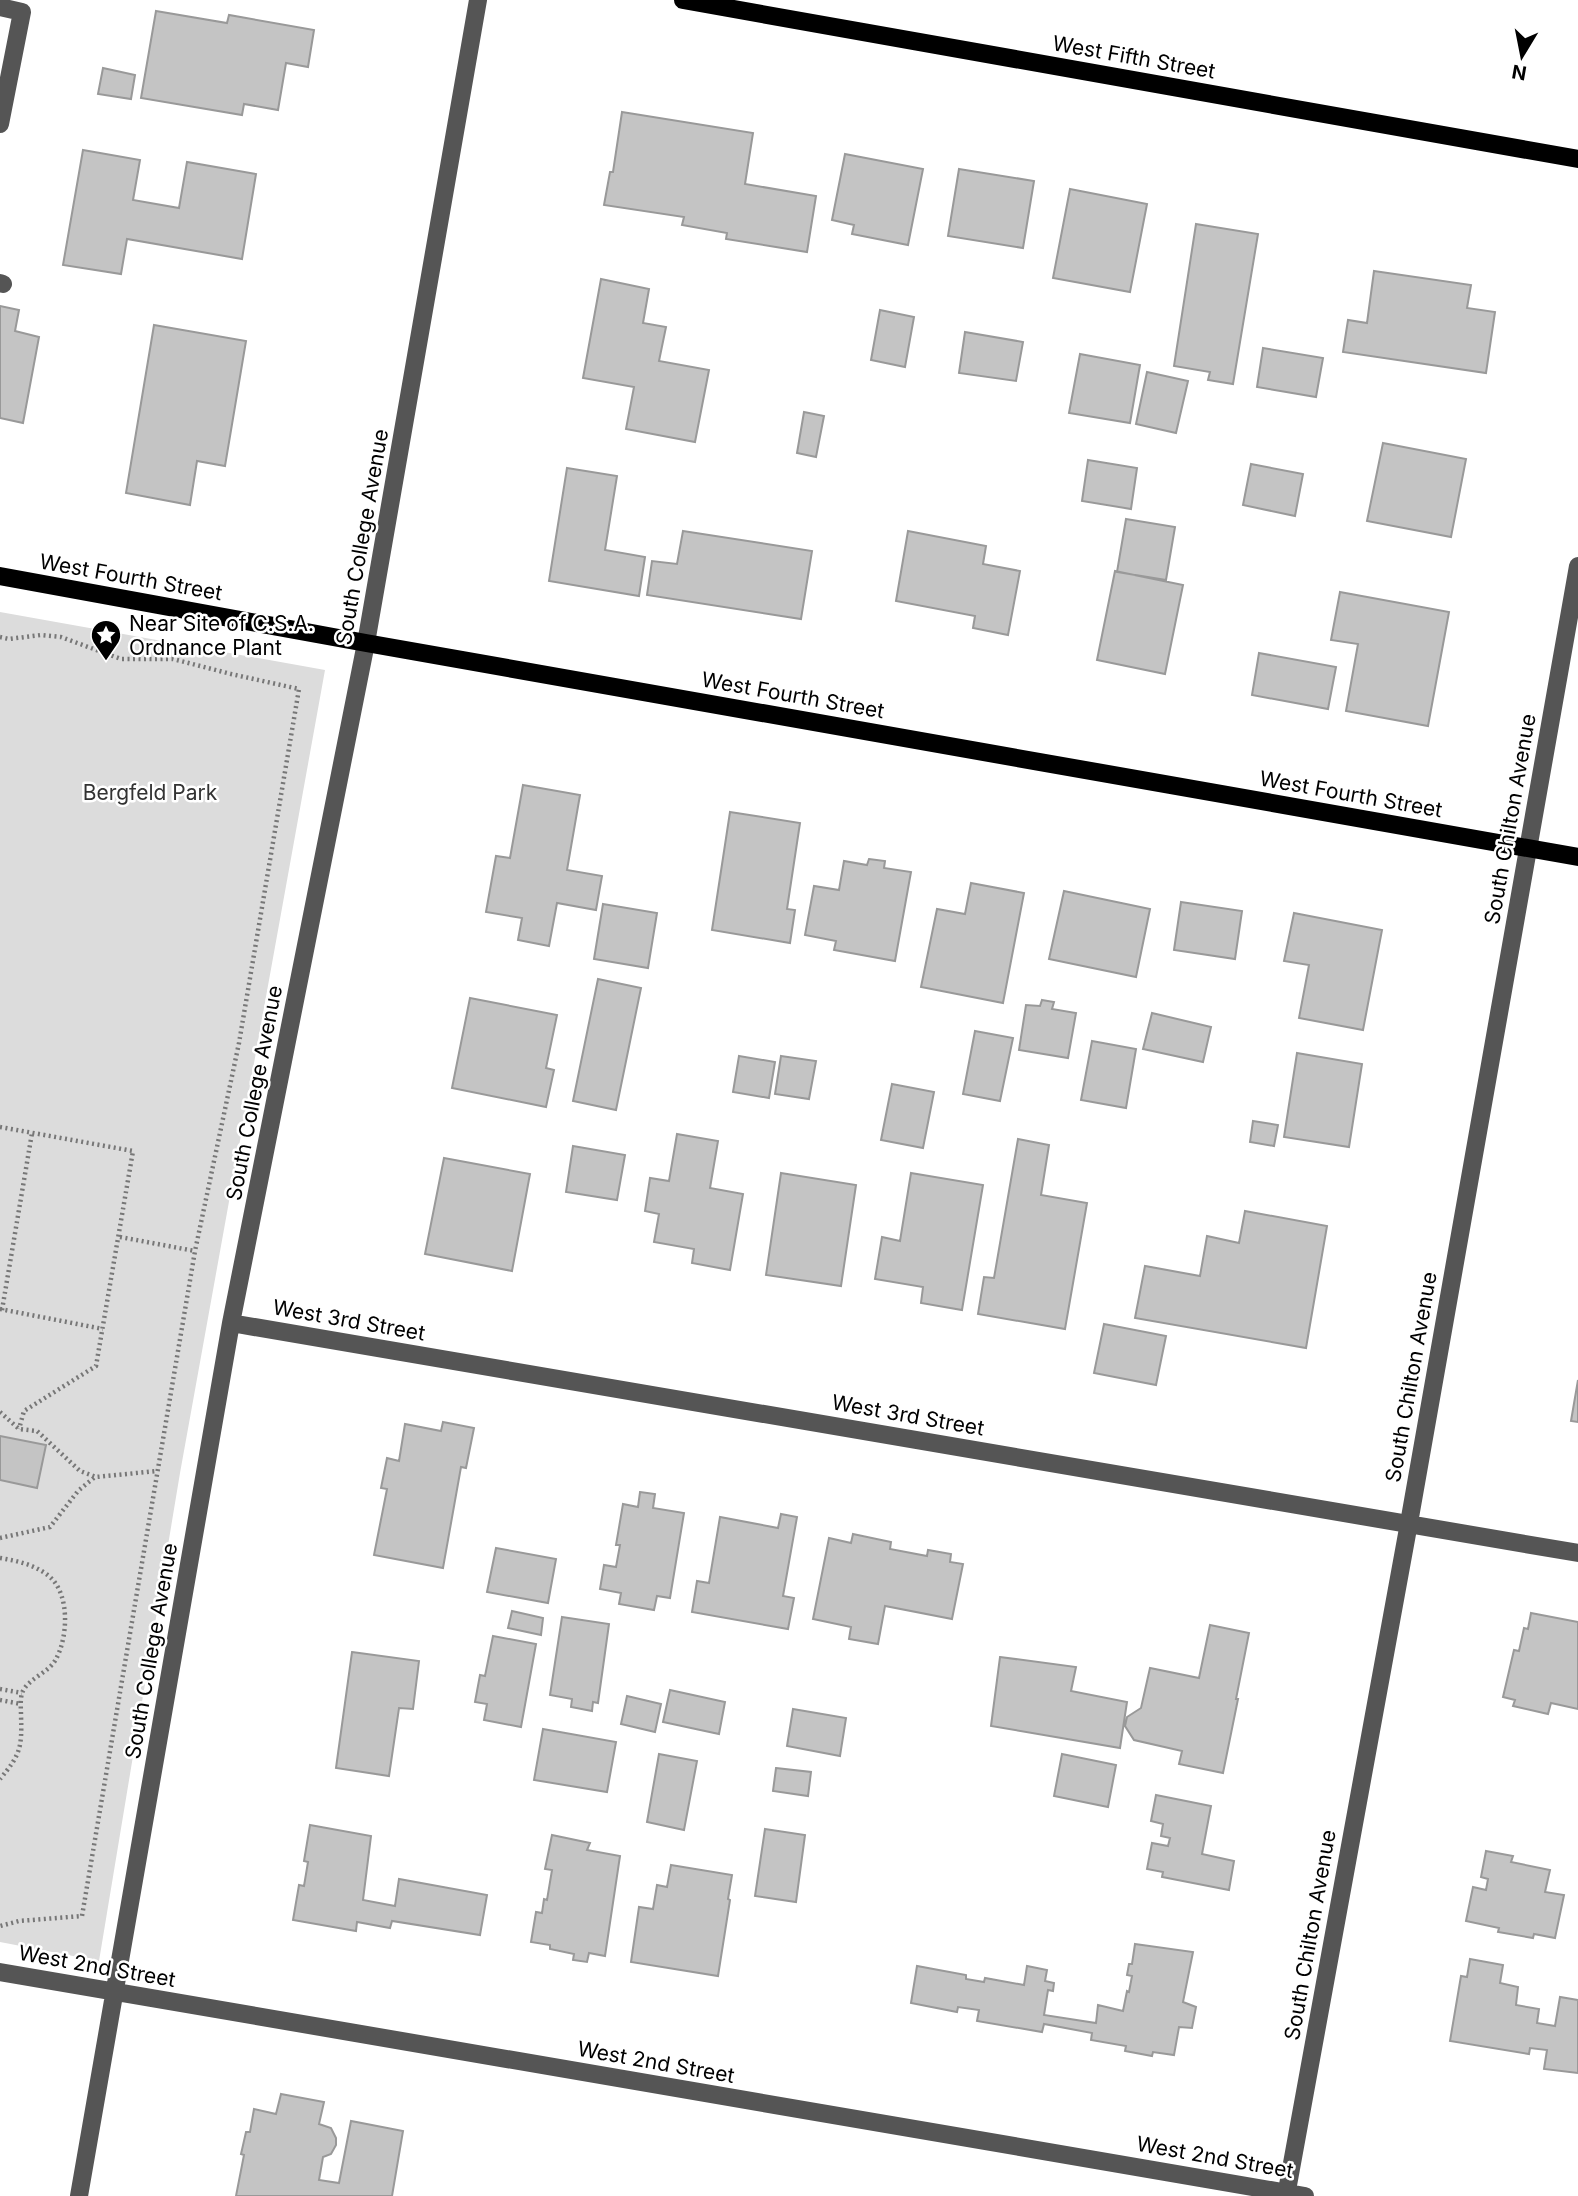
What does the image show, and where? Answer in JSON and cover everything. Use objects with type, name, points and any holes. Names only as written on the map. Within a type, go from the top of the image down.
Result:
[{"type":"main road","name":"West Fifth Street","points":[[683,0],[1578,159]]},
{"type":"main road","name":"West Fourth Street","points":[[0,576],[1578,857]]},
{"type":"street","name":"South College Avenue","points":[[79,2196],[231,1323],[366,643],[478,0]]},
{"type":"street","points":[[0,8],[22,12],[0,124]]},
{"type":"street","name":"South Chilton Avenue","points":[[1286,2194],[1409,1523],[1578,566]]},
{"type":"street","name":"West 3rd Street","points":[[231,1323],[1578,1553]]},
{"type":"street","name":"West 2nd Street","points":[[0,1972],[1305,2196]]},
{"type":"path","points":[[0,637],[61,637],[121,659],[173,659],[299,689],[239,1043],[195,1251],[82,1916],[28,1920],[0,1926]]},
{"type":"path","points":[[0,1127],[134,1151],[96,1366],[24,1411],[19,1429]]},
{"type":"path","points":[[32,1133],[1,1309],[103,1329]]},
{"type":"path","points":[[120,1237],[195,1251]]},
{"type":"path","points":[[0,1412],[19,1429],[37,1431],[80,1471],[96,1477],[157,1471]]},
{"type":"path","points":[[0,1538],[50,1527],[78,1490],[96,1477]]},
{"type":"path","points":[[0,1558],[34,1566],[52,1579],[63,1600],[66,1622],[63,1643],[55,1661],[22,1693],[22,1743],[13,1764],[0,1779]]},
{"type":"path","points":[[0,1689],[22,1693]]},
{"type":"path","points":[[0,1700],[21,1704]]},
{"type":"green space","name":"Bergfeld Park","points":[[0,612],[325,670],[180,1473],[99,1961],[0,1942]]},
{"type":"building","points":[[156,11],[227,23],[229,15],[314,30],[308,67],[286,63],[278,110],[244,104],[242,115],[141,98]]},
{"type":"building","points":[[103,68],[135,75],[131,99],[98,94]]},
{"type":"building","points":[[622,112],[753,133],[745,184],[816,196],[807,252],[726,239],[727,233],[682,225],[684,217],[604,205],[610,172],[613,172]]},
{"type":"building","points":[[83,150],[140,160],[133,200],[179,208],[187,162],[256,174],[242,259],[127,239],[121,274],[63,265]]},
{"type":"building","points":[[845,154],[923,169],[908,245],[852,234],[854,225],[832,220]]},
{"type":"building","points":[[959,169],[1034,181],[1023,248],[948,236]]},
{"type":"building","points":[[1070,189],[1147,204],[1130,292],[1053,278]]},
{"type":"building","points":[[1196,224],[1258,234],[1233,384],[1208,380],[1210,372],[1174,366]]},
{"type":"building","points":[[1374,271],[1471,285],[1467,308],[1495,312],[1486,373],[1343,352],[1348,320],[1367,323]]},
{"type":"building","points":[[601,279],[649,289],[643,323],[666,327],[659,361],[709,370],[695,442],[626,429],[634,387],[583,378]]},
{"type":"building","points":[[0,306],[19,310],[15,331],[39,337],[23,423],[0,418]]},
{"type":"building","points":[[880,310],[914,317],[905,367],[871,360]]},
{"type":"building","points":[[154,325],[246,341],[225,466],[197,461],[190,505],[126,493]]},
{"type":"building","points":[[965,332],[1023,342],[1016,381],[959,373]]},
{"type":"building","points":[[1263,348],[1323,358],[1316,397],[1257,387]]},
{"type":"building","points":[[1080,354],[1140,365],[1130,423],[1069,413]]},
{"type":"building","points":[[1147,372],[1188,381],[1176,433],[1136,424]]},
{"type":"building","points":[[804,412],[824,416],[816,457],[797,453]]},
{"type":"building","points":[[1383,443],[1466,459],[1451,537],[1367,521]]},
{"type":"building","points":[[1088,460],[1137,468],[1131,509],[1082,501]]},
{"type":"building","points":[[1251,464],[1303,474],[1295,516],[1243,505]]},
{"type":"building","points":[[567,468],[617,476],[605,550],[645,557],[639,596],[549,581]]},
{"type":"building","points":[[1126,519],[1175,527],[1166,580],[1117,572]]},
{"type":"building","points":[[683,531],[812,551],[801,619],[647,595],[652,561],[677,564]]},
{"type":"building","points":[[908,531],[986,546],[983,564],[1020,571],[1008,635],[973,628],[975,616],[896,601]]},
{"type":"building","points":[[1115,571],[1183,585],[1165,674],[1097,660]]},
{"type":"building","points":[[1340,592],[1449,612],[1428,726],[1346,711],[1358,644],[1331,640]]},
{"type":"building","points":[[1259,653],[1336,667],[1328,709],[1252,695]]},
{"type":"building","points":[[523,785],[580,795],[567,870],[602,876],[596,910],[557,903],[549,946],[518,940],[522,918],[486,912],[496,856],[510,858]]},
{"type":"building","points":[[730,812],[800,823],[787,909],[795,910],[790,943],[712,930]]},
{"type":"building","points":[[869,859],[885,861],[884,868],[911,872],[895,961],[834,950],[836,941],[805,935],[814,886],[839,890],[844,861],[867,865]]},
{"type":"building","points":[[971,883],[1024,893],[1003,1003],[921,987],[937,909],[965,914]]},
{"type":"building","points":[[1064,891],[1150,909],[1136,977],[1049,959]]},
{"type":"building","points":[[1181,902],[1242,911],[1235,959],[1174,950]]},
{"type":"building","points":[[603,904],[657,913],[648,968],[594,959]]},
{"type":"building","points":[[1294,913],[1382,930],[1363,1030],[1299,1018],[1309,965],[1284,961]]},
{"type":"building","points":[[598,979],[641,988],[616,1110],[573,1101]]},
{"type":"building","points":[[470,998],[557,1015],[546,1068],[554,1070],[546,1107],[452,1088]]},
{"type":"building","points":[[1042,1000],[1054,1002],[1052,1009],[1076,1013],[1068,1058],[1019,1050],[1026,1005],[1040,1006]]},
{"type":"building","points":[[1152,1013],[1211,1027],[1203,1062],[1143,1049]]},
{"type":"building","points":[[975,1031],[1013,1038],[1000,1101],[963,1094]]},
{"type":"building","points":[[1092,1041],[1136,1049],[1126,1108],[1081,1100]]},
{"type":"building","points":[[1297,1053],[1362,1064],[1349,1147],[1284,1137]]},
{"type":"building","points":[[739,1056],[775,1062],[769,1098],[733,1092]]},
{"type":"building","points":[[781,1056],[816,1061],[809,1099],[775,1094]]},
{"type":"building","points":[[892,1084],[934,1092],[923,1148],[881,1140]]},
{"type":"building","points":[[1253,1121],[1278,1125],[1274,1146],[1250,1142]]},
{"type":"building","points":[[677,1134],[718,1141],[710,1188],[743,1194],[730,1270],[692,1263],[694,1249],[654,1242],[659,1214],[645,1211],[650,1178],[669,1181]]},
{"type":"building","points":[[1018,1139],[1049,1145],[1041,1195],[1087,1203],[1065,1329],[978,1314],[984,1277],[994,1278]]},
{"type":"building","points":[[573,1146],[625,1155],[617,1200],[566,1192]]},
{"type":"building","points":[[444,1158],[530,1174],[512,1271],[425,1254]]},
{"type":"building","points":[[781,1173],[856,1185],[841,1286],[766,1275]]},
{"type":"building","points":[[911,1173],[983,1185],[962,1310],[921,1303],[923,1287],[875,1279],[882,1237],[900,1241]]},
{"type":"building","points":[[1245,1211],[1327,1226],[1306,1348],[1135,1318],[1145,1266],[1200,1276],[1207,1236],[1239,1243]]},
{"type":"building","points":[[1104,1324],[1166,1336],[1156,1385],[1094,1373]]},
{"type":"building","points":[[1578,1380],[1578,1422],[1571,1421]]},
{"type":"building","points":[[443,1422],[474,1428],[466,1468],[461,1467],[443,1568],[374,1555],[387,1489],[381,1488],[387,1458],[399,1461],[405,1424],[441,1431]]},
{"type":"building","points":[[0,1436],[46,1445],[37,1488],[0,1480]]},
{"type":"building","points":[[640,1492],[655,1494],[653,1508],[684,1513],[670,1598],[657,1596],[654,1610],[619,1604],[621,1593],[600,1589],[604,1565],[616,1567],[620,1545],[616,1545],[623,1504],[638,1507]]},
{"type":"building","points":[[781,1514],[797,1517],[783,1596],[794,1598],[788,1629],[692,1612],[697,1581],[709,1583],[720,1517],[778,1528]]},
{"type":"building","points":[[853,1534],[891,1542],[890,1549],[927,1556],[928,1550],[951,1554],[950,1562],[963,1564],[952,1619],[885,1606],[878,1644],[849,1639],[851,1627],[813,1619],[829,1538],[851,1543]]},
{"type":"building","points":[[496,1548],[556,1559],[548,1603],[487,1592]]},
{"type":"building","points":[[512,1611],[543,1618],[541,1635],[508,1628]]},
{"type":"building","points":[[1531,1613],[1578,1622],[1578,1709],[1551,1703],[1548,1714],[1513,1706],[1515,1700],[1503,1697],[1514,1650],[1519,1651],[1524,1628],[1528,1629]]},
{"type":"building","points":[[562,1617],[609,1624],[598,1703],[593,1702],[592,1711],[571,1707],[572,1699],[550,1695]]},
{"type":"building","points":[[1210,1625],[1249,1633],[1223,1773],[1179,1764],[1182,1751],[1134,1740],[1125,1726],[1127,1717],[1141,1708],[1150,1668],[1199,1678]]},
{"type":"building","points":[[493,1636],[536,1644],[521,1727],[484,1720],[487,1704],[475,1702],[480,1675],[485,1676]]},
{"type":"building","points":[[352,1652],[419,1661],[413,1709],[399,1708],[389,1776],[336,1768]]},
{"type":"building","points":[[1000,1657],[1076,1667],[1071,1691],[1127,1702],[1120,1748],[991,1726]]},
{"type":"building","points":[[670,1690],[725,1702],[719,1734],[663,1722]]},
{"type":"building","points":[[627,1696],[661,1704],[655,1732],[621,1724]]},
{"type":"building","points":[[793,1709],[846,1718],[840,1756],[787,1746]]},
{"type":"building","points":[[543,1729],[616,1742],[607,1792],[534,1780]]},
{"type":"building","points":[[659,1754],[697,1761],[684,1830],[647,1822]]},
{"type":"building","points":[[1062,1754],[1116,1765],[1108,1807],[1054,1796]]},
{"type":"building","points":[[776,1768],[811,1772],[808,1796],[773,1791]]},
{"type":"building","points":[[1156,1795],[1211,1806],[1202,1854],[1234,1861],[1229,1890],[1162,1877],[1163,1872],[1147,1869],[1152,1843],[1168,1846],[1170,1838],[1161,1836],[1163,1824],[1151,1821]]},
{"type":"building","points":[[310,1825],[371,1836],[363,1900],[395,1906],[399,1879],[487,1895],[480,1935],[392,1921],[390,1928],[357,1922],[356,1931],[293,1920],[299,1885],[304,1886],[308,1862],[304,1861]]},
{"type":"building","points":[[765,1829],[805,1835],[796,1902],[755,1896]]},
{"type":"building","points":[[552,1835],[590,1843],[587,1850],[620,1856],[605,1956],[589,1953],[587,1962],[573,1960],[574,1954],[550,1949],[550,1945],[531,1942],[536,1912],[542,1913],[544,1899],[547,1900],[552,1870],[545,1869]]},
{"type":"building","points":[[1486,1851],[1513,1856],[1511,1862],[1550,1870],[1545,1892],[1564,1895],[1555,1938],[1534,1934],[1533,1938],[1498,1932],[1499,1928],[1466,1921],[1473,1887],[1486,1890],[1488,1879],[1481,1877]]},
{"type":"building","points":[[671,1865],[732,1875],[718,1976],[631,1962],[639,1907],[653,1909],[657,1885],[667,1887]]},
{"type":"building","points":[[1135,1944],[1193,1952],[1183,2002],[1196,2007],[1192,2028],[1179,2027],[1174,2055],[1153,2052],[1152,2056],[1125,2051],[1126,2046],[1091,2040],[1092,2033],[1044,2024],[1042,2032],[977,2021],[979,2010],[958,2007],[957,2012],[911,2003],[917,1966],[966,1975],[966,1979],[984,1982],[985,1978],[1024,1985],[1027,1966],[1047,1970],[1045,1981],[1054,1983],[1053,1991],[1048,1990],[1044,2015],[1096,2023],[1098,2005],[1123,2011],[1132,1976],[1127,1975]]},
{"type":"building","points":[[1470,1959],[1503,1965],[1500,1983],[1518,1987],[1516,2005],[1539,2009],[1537,2023],[1555,2026],[1560,1997],[1578,2000],[1578,2073],[1544,2069],[1547,2050],[1530,2048],[1529,2054],[1450,2041],[1461,1976],[1467,1977]]},
{"type":"building","points":[[281,2094],[324,2102],[319,2124],[331,2128],[336,2145],[331,2154],[323,2157],[319,2180],[339,2183],[351,2121],[403,2131],[392,2196],[236,2196],[244,2155],[241,2154],[246,2132],[250,2132],[254,2109],[276,2114]]},
{"type":"place","name":"Near Site of C.S.A. Ordnance Plant","points":[[106,662]]}]
